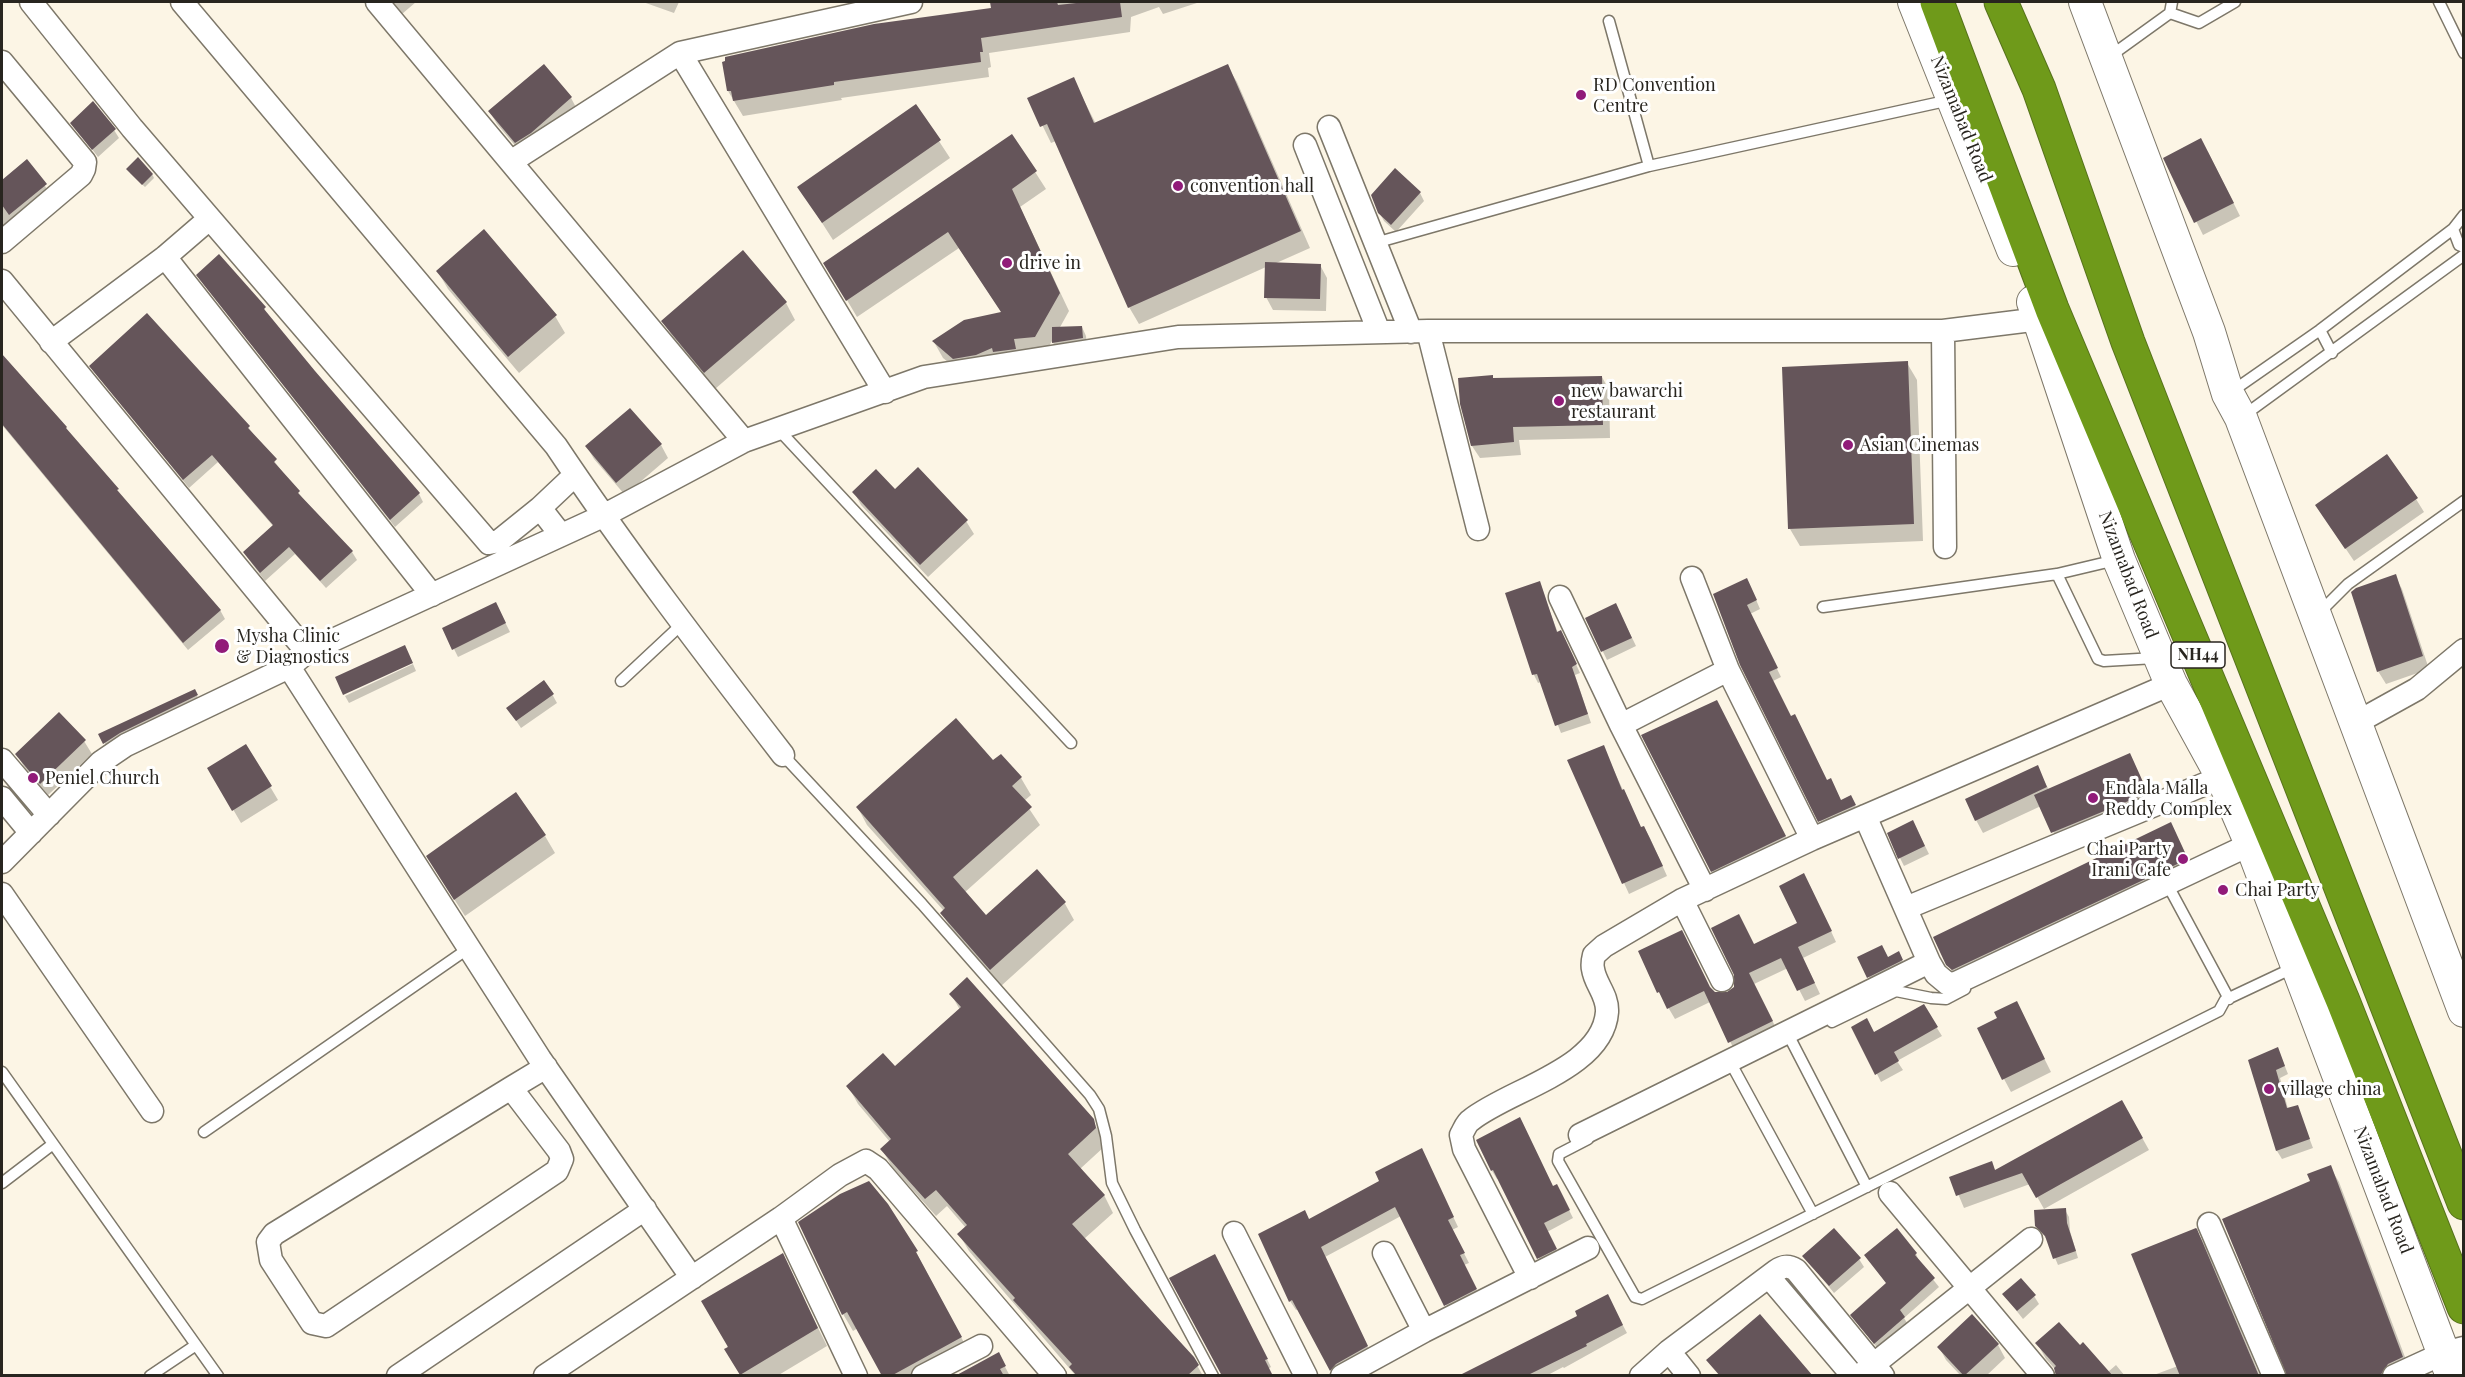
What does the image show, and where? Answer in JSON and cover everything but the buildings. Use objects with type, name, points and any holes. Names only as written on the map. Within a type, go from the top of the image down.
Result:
[{"type":"highway","name":"Nizamabad Road","points":[[1938,2],[2049,320],[2343,1001],[2463,1307]]},
{"type":"highway","name":"NH44","points":[[2001,2],[2039,89],[2128,342],[2463,1203]]},
{"type":"main road","name":"Nizamabad Road","points":[[1914,2],[2049,320],[2119,560],[2165,671],[2222,777],[2253,849],[2453,1359]]},
{"type":"main road","points":[[2085,2],[2209,332],[2234,406],[2463,1011]]},
{"type":"street","points":[[31,2],[132,128],[489,543],[499,542],[575,475]]},
{"type":"street","points":[[182,2],[556,446],[603,516],[682,624],[783,755]]},
{"type":"street","points":[[377,2],[744,441]]},
{"type":"street","points":[[512,161],[680,53],[911,2]]},
{"type":"street","points":[[680,53],[885,392]]},
{"type":"street","points":[[2,62],[85,162],[81,175],[2,242]]},
{"type":"street","points":[[1329,127],[1375,243],[1420,331],[1478,529]]},
{"type":"street","points":[[1305,145],[1379,332]]},
{"type":"street","points":[[51,342],[165,257],[201,226]]},
{"type":"street","points":[[165,257],[432,595]]},
{"type":"street","points":[[2,280],[307,652]]},
{"type":"street","points":[[2,862],[101,762],[126,745],[289,667],[307,652],[603,516],[744,441],[924,377],[1178,337],[1420,331],[1943,331],[2049,320]]},
{"type":"street","points":[[1943,331],[1945,547]]},
{"type":"street","points":[[540,508],[561,535]]},
{"type":"street","points":[[1692,578],[1728,670],[1812,839]]},
{"type":"street","points":[[1560,597],[1621,725],[1705,890]]},
{"type":"street","points":[[2354,724],[2417,689],[2463,650]]},
{"type":"street","points":[[289,667],[546,1067],[692,1278]]},
{"type":"street","points":[[1621,725],[1728,670]]},
{"type":"street","points":[[1530,1278],[1464,1149],[1461,1135],[1469,1120],[1548,1078],[1589,1049],[1601,1035],[1607,1012],[1605,994],[1593,970],[1594,955],[1604,946],[1682,900],[1865,816],[2165,671]]},
{"type":"street","points":[[2,760],[49,815]]},
{"type":"street","points":[[1906,908],[2222,777]]},
{"type":"street","points":[[2,798],[31,833]]},
{"type":"street","points":[[1865,816],[1929,962],[1943,981],[1948,984],[1956,983],[2253,849]]},
{"type":"street","points":[[2,894],[152,1111]]},
{"type":"street","points":[[1682,900],[1722,980]]},
{"type":"street","points":[[1580,1135],[1929,962]]},
{"type":"street","points":[[511,1088],[559,1151],[562,1159],[557,1171],[326,1326],[312,1323],[270,1260],[267,1242],[284,1228],[511,1088],[546,1067]]},
{"type":"street","points":[[545,1376],[781,1218],[840,1175],[866,1161],[878,1169],[1055,1376]]},
{"type":"street","points":[[1890,1193],[2043,1376]]},
{"type":"street","points":[[398,1376],[645,1209]]},
{"type":"street","points":[[781,1218],[856,1376]]},
{"type":"street","points":[[2209,1224],[2274,1376]]},
{"type":"street","points":[[1234,1233],[1306,1376]]},
{"type":"street","points":[[1641,1376],[1669,1351],[1782,1267],[1789,1266],[1796,1269],[1872,1371],[1968,1287],[2031,1239]]},
{"type":"street","points":[[1342,1376],[1424,1331],[1588,1248]]},
{"type":"street","points":[[1384,1253],[1424,1331]]},
{"type":"street","points":[[1770,1277],[1853,1376]]},
{"type":"street","points":[[923,1376],[981,1346]]},
{"type":"street","points":[[1669,1351],[1689,1376]]},
{"type":"street","points":[[2394,1376],[2453,1359]]},
{"type":"lane","points":[[2107,58],[2171,7],[2199,23],[2235,2]]},
{"type":"lane","points":[[2439,2],[2463,53]]},
{"type":"lane","points":[[1609,21],[1649,166]]},
{"type":"lane","points":[[1375,243],[1649,166],[1954,99]]},
{"type":"lane","points":[[2234,406],[2320,330],[2453,229],[2463,215]]},
{"type":"lane","points":[[2453,229],[2459,245],[2463,247]]},
{"type":"lane","points":[[2234,406],[2332,352],[2463,255]]},
{"type":"lane","points":[[2320,330],[2332,352]]},
{"type":"lane","points":[[778,429],[1071,743]]},
{"type":"lane","points":[[2315,618],[2348,584],[2463,501]]},
{"type":"lane","points":[[1823,607],[2057,574],[2119,560]]},
{"type":"lane","points":[[2057,574],[2098,659],[2165,671]]},
{"type":"lane","points":[[621,681],[682,624]]},
{"type":"lane","points":[[783,755],[922,904],[1090,1095],[1099,1109],[1106,1136],[1112,1183],[1213,1376]]},
{"type":"lane","points":[[2253,849],[2172,893],[1946,999],[1896,990],[1559,1154],[1558,1161],[1635,1297],[1639,1299],[2219,1011],[2225,1000],[2298,966]]},
{"type":"lane","points":[[2172,893],[2229,999]]},
{"type":"lane","points":[[204,1132],[469,948]]},
{"type":"lane","points":[[1792,1042],[1868,1187]]},
{"type":"lane","points":[[1734,1069],[1813,1214]]},
{"type":"lane","points":[[2,1072],[218,1376]]},
{"type":"lane","points":[[2,1183],[53,1144]]},
{"type":"lane","points":[[150,1376],[196,1345]]},
{"type":"place","name":"RD Convention Centre","points":[[1581,95]]},
{"type":"place","name":"convention hall","points":[[1178,186]]},
{"type":"place","name":"drive in","points":[[1007,263]]},
{"type":"place","name":"new bawarchi restaurant","points":[[1559,401]]},
{"type":"place","name":"Asian Cinemas","points":[[1848,445]]},
{"type":"place","name":"Mysha Clinic & Diagnostics","points":[[222,646]]},
{"type":"place","name":"Peniel Church","points":[[33,778]]},
{"type":"place","name":"Endala Malla Reddy Complex","points":[[2093,798]]},
{"type":"place","name":"Chai Party Irani Cafe","points":[[2183,859]]},
{"type":"place","name":"Chai Party","points":[[2223,890]]},
{"type":"place","name":"village china","points":[[2269,1089]]}]
